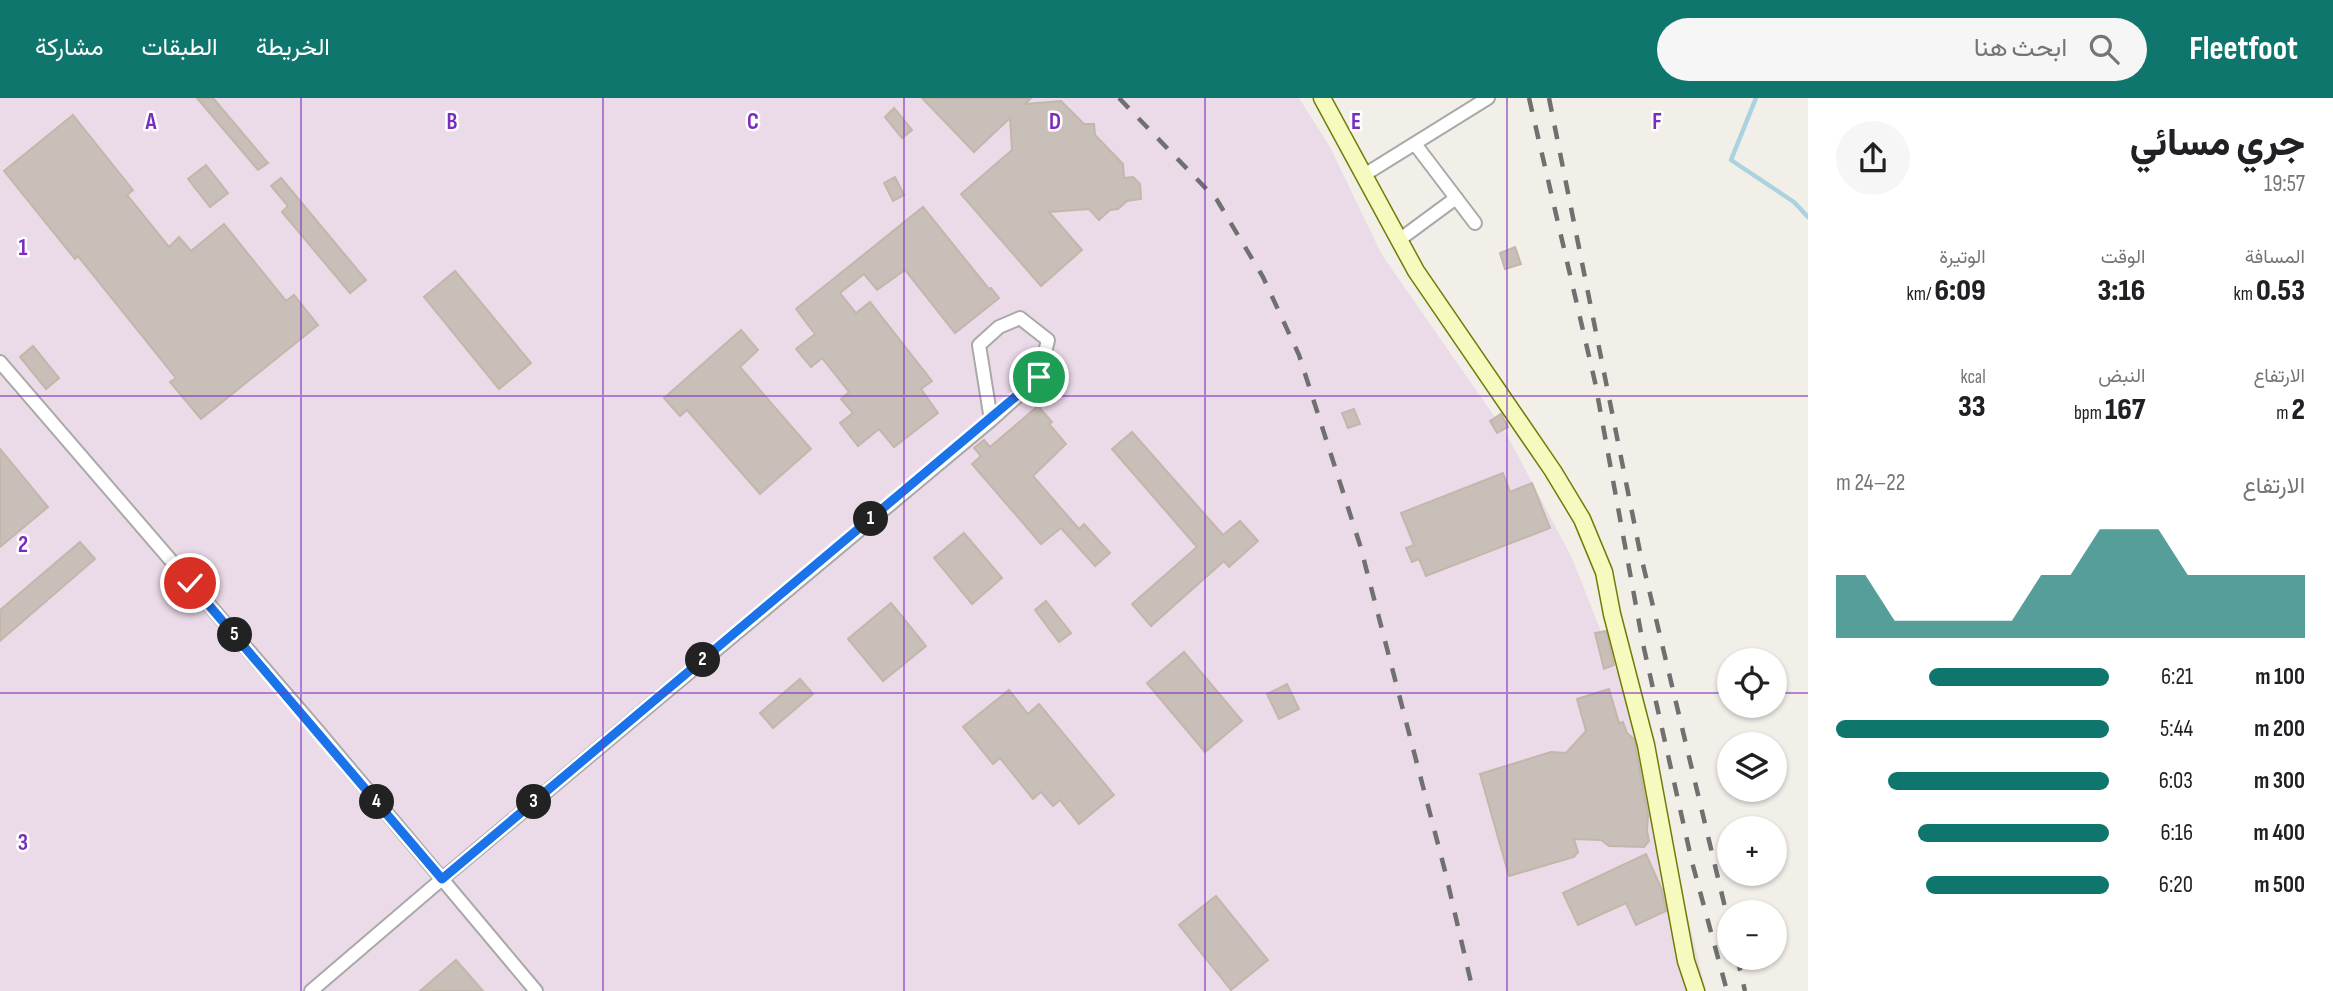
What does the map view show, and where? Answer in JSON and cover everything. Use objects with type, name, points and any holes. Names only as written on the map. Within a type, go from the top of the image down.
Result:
[{"type":"street","points":[[1322,98],[1416,271],[1553,471],[1582,519],[1604,572],[1612,614],[1646,745],[1686,961],[1696,991]]},
{"type":"street","points":[[1364,175],[1488,98]]},
{"type":"street","points":[[1415,144],[1475,223]]},
{"type":"street","points":[[1399,240],[1456,198]]},
{"type":"street","points":[[312,991],[442,879],[990,420],[1039,377],[1048,340],[1020,318],[999,327],[979,345],[990,420]]},
{"type":"street","points":[[0,362],[317,730],[536,991]]},
{"type":"shaded area","points":[[0,98],[1299,98],[1330,147],[1382,255],[1506,433],[1572,558],[1646,745],[1706,991],[0,991]]},
{"type":"building","points":[[197,98],[213,98],[268,163],[258,170]]},
{"type":"building","points":[[922,98],[1031,98],[1025,104],[1061,101],[1084,124],[1094,124],[1095,135],[1123,164],[1124,178],[1133,177],[1140,184],[1141,199],[1127,201],[1099,220],[1089,209],[1049,212],[1082,250],[1041,286],[961,194],[1012,150],[1010,118],[974,152]]},
{"type":"building","points":[[894,108],[912,130],[902,138],[885,117]]},
{"type":"building","points":[[73,115],[133,190],[127,195],[169,247],[179,237],[191,251],[224,224],[286,301],[294,295],[318,325],[201,419],[170,382],[176,378],[78,256],[75,259],[4,171]]},
{"type":"building","points":[[206,165],[228,193],[210,207],[188,179]]},
{"type":"building","points":[[895,177],[904,195],[893,201],[884,183]]},
{"type":"building","points":[[281,178],[366,280],[350,293],[282,212],[288,206],[271,186]]},
{"type":"building","points":[[923,207],[999,298],[955,333],[905,270],[877,290],[864,274],[840,293],[856,313],[870,302],[932,381],[921,389],[938,413],[894,447],[879,429],[858,446],[840,423],[853,413],[841,399],[849,392],[822,358],[811,367],[796,349],[815,334],[796,309]]},
{"type":"building","points":[[1515,247],[1521,264],[1505,269],[1500,253]]},
{"type":"building","points":[[455,271],[531,363],[499,389],[424,297]]},
{"type":"building","points":[[741,330],[758,350],[740,367],[811,449],[760,494],[687,410],[680,416],[664,398]]},
{"type":"building","points":[[33,346],[59,378],[46,389],[20,357]]},
{"type":"building","points":[[1038,406],[1066,444],[1033,476],[1079,529],[1084,524],[1110,553],[1095,566],[1061,528],[1041,544],[972,464],[981,456],[974,448],[984,440],[990,447]]},
{"type":"building","points":[[1354,409],[1360,424],[1348,428],[1342,413]]},
{"type":"building","points":[[1501,414],[1508,427],[1497,433],[1490,421]]},
{"type":"building","points":[[1132,432],[1223,535],[1240,521],[1258,541],[1229,567],[1224,561],[1151,626],[1132,604],[1197,547],[1112,449]]},
{"type":"building","points":[[0,449],[48,507],[0,547]]},
{"type":"building","points":[[1503,473],[1510,492],[1532,483],[1550,528],[1426,576],[1419,559],[1412,562],[1406,548],[1414,545],[1401,513]]},
{"type":"building","points":[[964,533],[1002,578],[972,604],[934,558]]},
{"type":"building","points":[[80,542],[95,559],[0,641],[0,610]]},
{"type":"building","points":[[1046,601],[1071,633],[1059,642],[1035,610]]},
{"type":"building","points":[[891,603],[926,646],[883,681],[848,639]]},
{"type":"building","points":[[1606,631],[1614,665],[1604,669],[1595,633]]},
{"type":"building","points":[[1184,652],[1242,721],[1205,752],[1147,683]]},
{"type":"building","points":[[800,679],[813,694],[773,728],[760,713]]},
{"type":"building","points":[[1287,684],[1299,709],[1279,719],[1267,694]]},
{"type":"building","points":[[1609,689],[1619,723],[1623,722],[1627,733],[1634,739],[1648,815],[1649,841],[1644,847],[1609,846],[1601,840],[1574,839],[1578,852],[1574,857],[1509,876],[1480,774],[1551,752],[1566,753],[1586,731],[1577,699]]},
{"type":"building","points":[[1009,690],[1028,714],[1039,704],[1114,795],[1079,824],[1060,800],[1053,806],[1041,792],[1033,799],[1000,758],[993,764],[963,727]]},
{"type":"building","points":[[1646,854],[1662,890],[1666,911],[1636,925],[1626,903],[1578,925],[1563,893]]},
{"type":"building","points":[[1216,896],[1268,960],[1231,990],[1179,925]]},
{"type":"building","points":[[456,960],[483,991],[420,991]]},
{"type":"waterway","points":[[1756,98],[1731,160],[1794,202],[1808,217]]},
{"type":"railway","points":[[1119,98],[1217,200],[1263,277],[1299,355],[1360,545],[1445,871],[1473,991]]},
{"type":"railway","points":[[1529,98],[1595,382],[1643,644],[1692,862],[1727,991]]},
{"type":"railway","points":[[1549,98],[1640,552],[1723,900]]},
{"type":"railway","points":[[1740,970],[1745,991]]},
{"type":"route","points":[[190,583],[442,879],[1039,377]]}]
